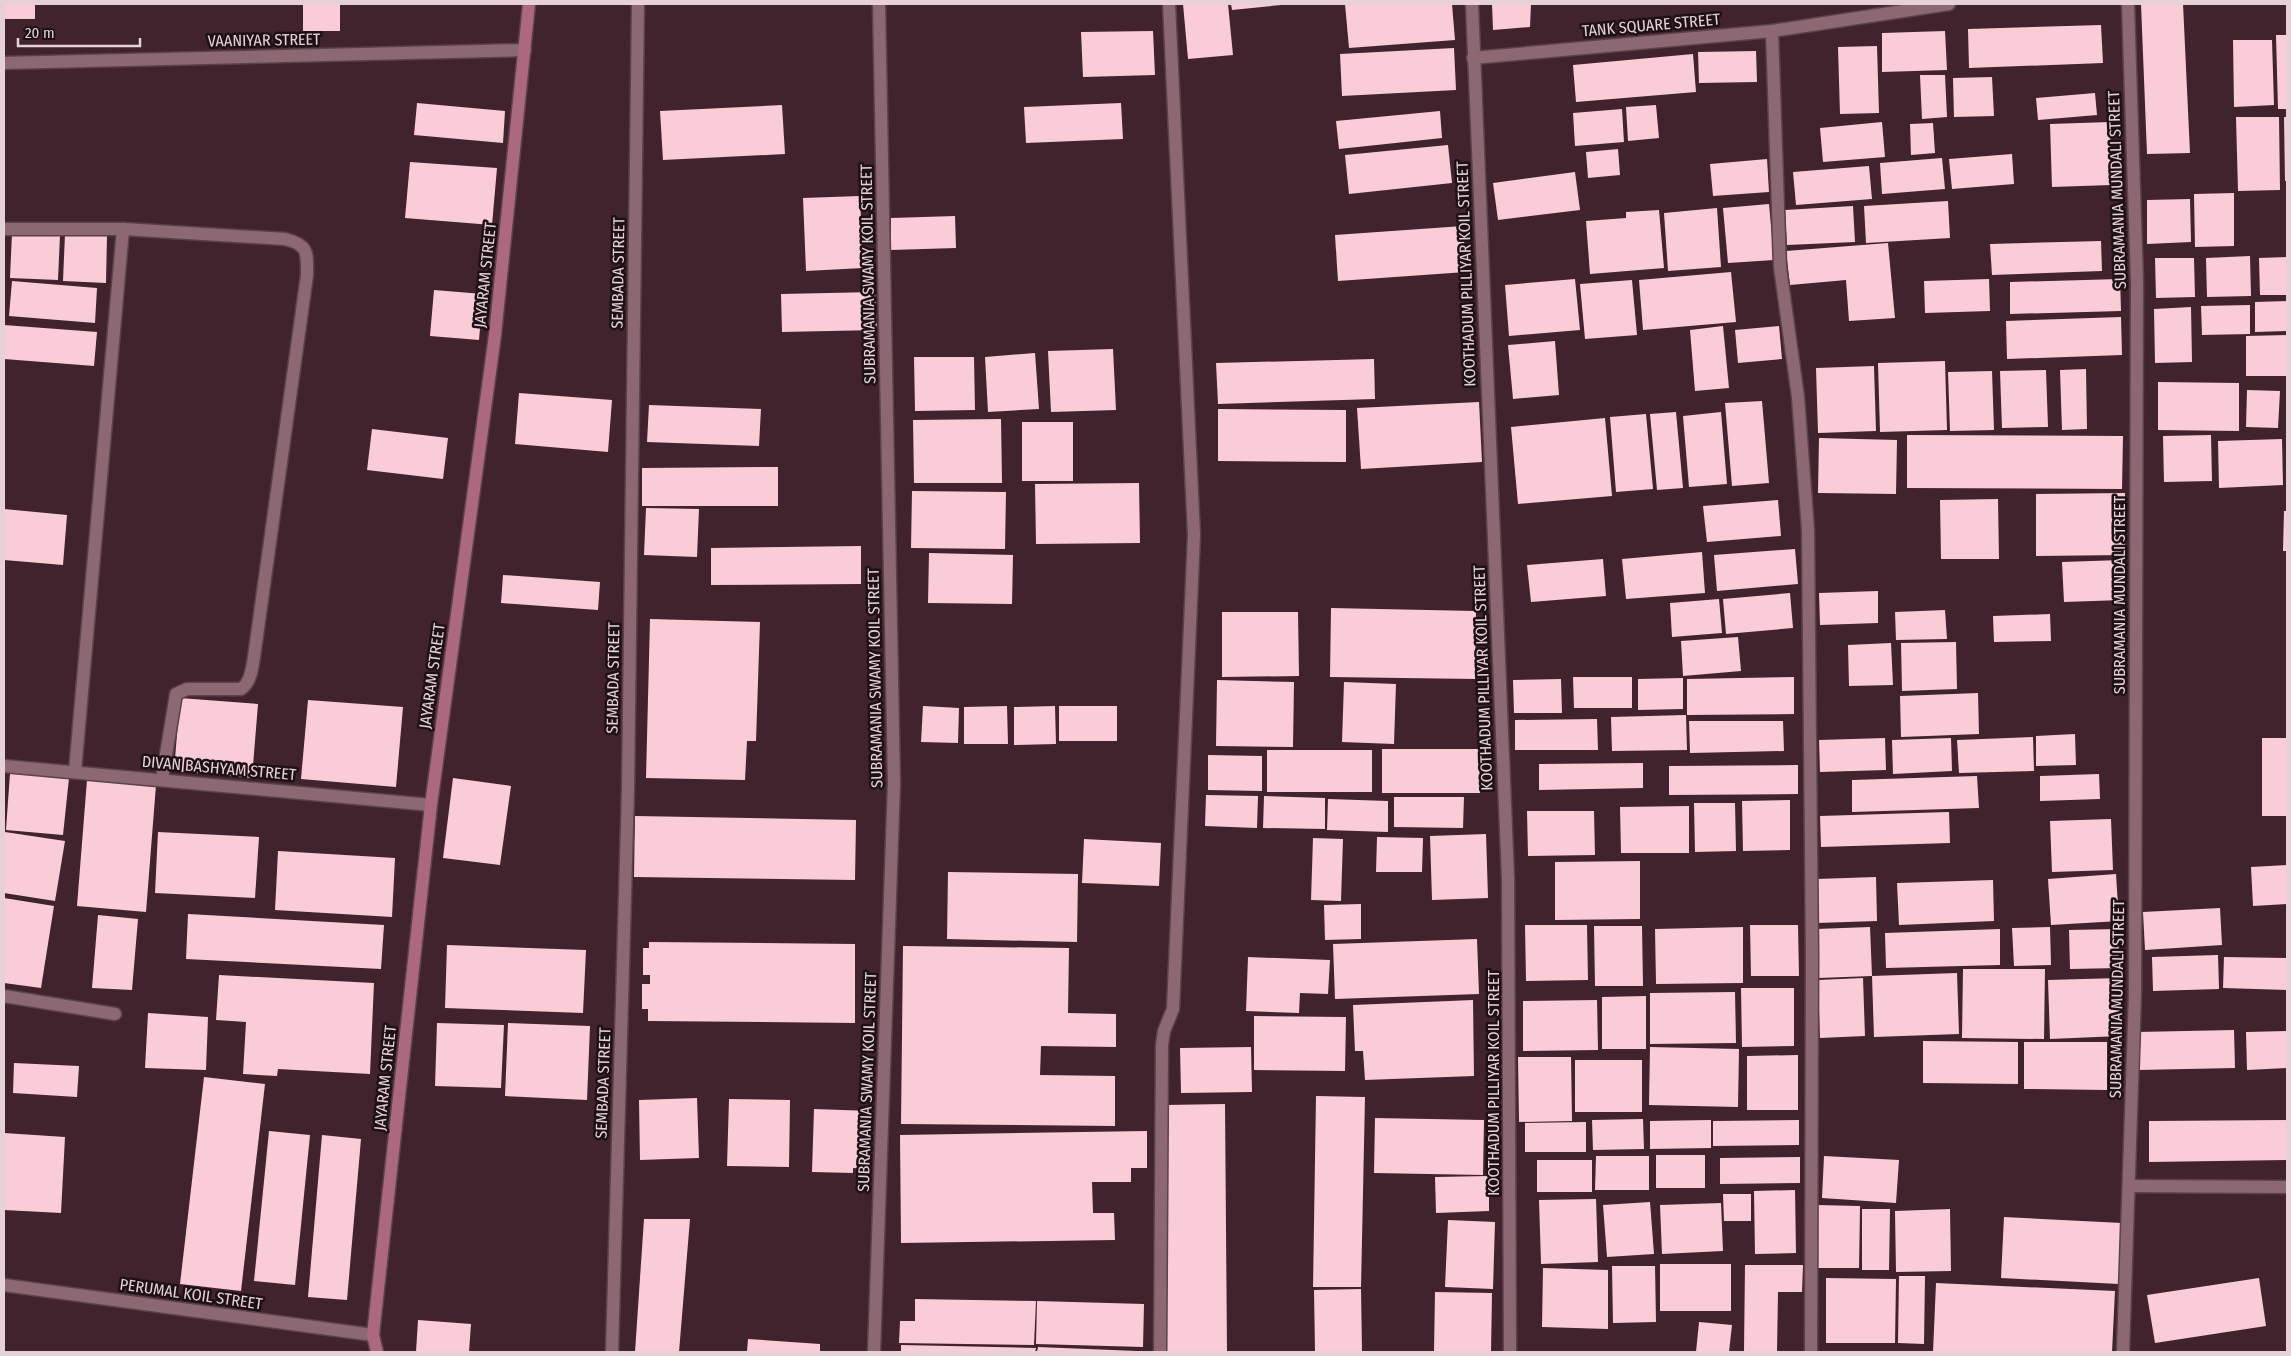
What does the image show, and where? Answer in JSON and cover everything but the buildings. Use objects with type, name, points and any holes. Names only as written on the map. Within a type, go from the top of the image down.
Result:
[{"type":"main road","name":"JAYARAM STREET","points":[[377,1352],[373,1335],[431,805],[495,335],[525,50],[528,4]]},
{"type":"street","name":"SEMBADA STREET","points":[[612,1352],[628,780],[638,4]]},
{"type":"street","name":"SUBRAMANIA SWAMY KOIL STREET","points":[[874,1352],[894,783],[879,4]]},
{"type":"street","points":[[1160,1352],[1162,1045],[1164,1031],[1173,1009],[1194,535],[1169,4]]},
{"type":"street","name":"KOOTHADUM PILLIYAR KOIL STREET","points":[[1472,4],[1508,878],[1510,1352]]},
{"type":"street","name":"TANK SQUARE STREET","points":[[1474,58],[1772,31],[1949,4]]},
{"type":"street","name":"SUBRAMANIA MUNDALI STREET","points":[[2124,1352],[2135,994],[2137,282],[2128,4]]},
{"type":"street","points":[[1772,31],[1780,267],[1798,397],[1808,530],[1812,954],[1811,1352]]},
{"type":"street","name":"VAANIYAR STREET","points":[[4,63],[525,50]]},
{"type":"street","points":[[4,229],[123,229],[285,239],[304,247],[307,256],[307,275],[250,677],[242,690],[187,690],[176,694],[173,700],[162,779]]},
{"type":"street","points":[[75,771],[123,229]]},
{"type":"street","name":"DIVAN BASHYAM STREET","points":[[4,766],[431,805]]},
{"type":"street","points":[[4,996],[114,1014]]},
{"type":"street","points":[[2129,1186],[2287,1187]]},
{"type":"street","name":"PERUMAL KOIL STREET","points":[[4,1285],[373,1335]]}]
